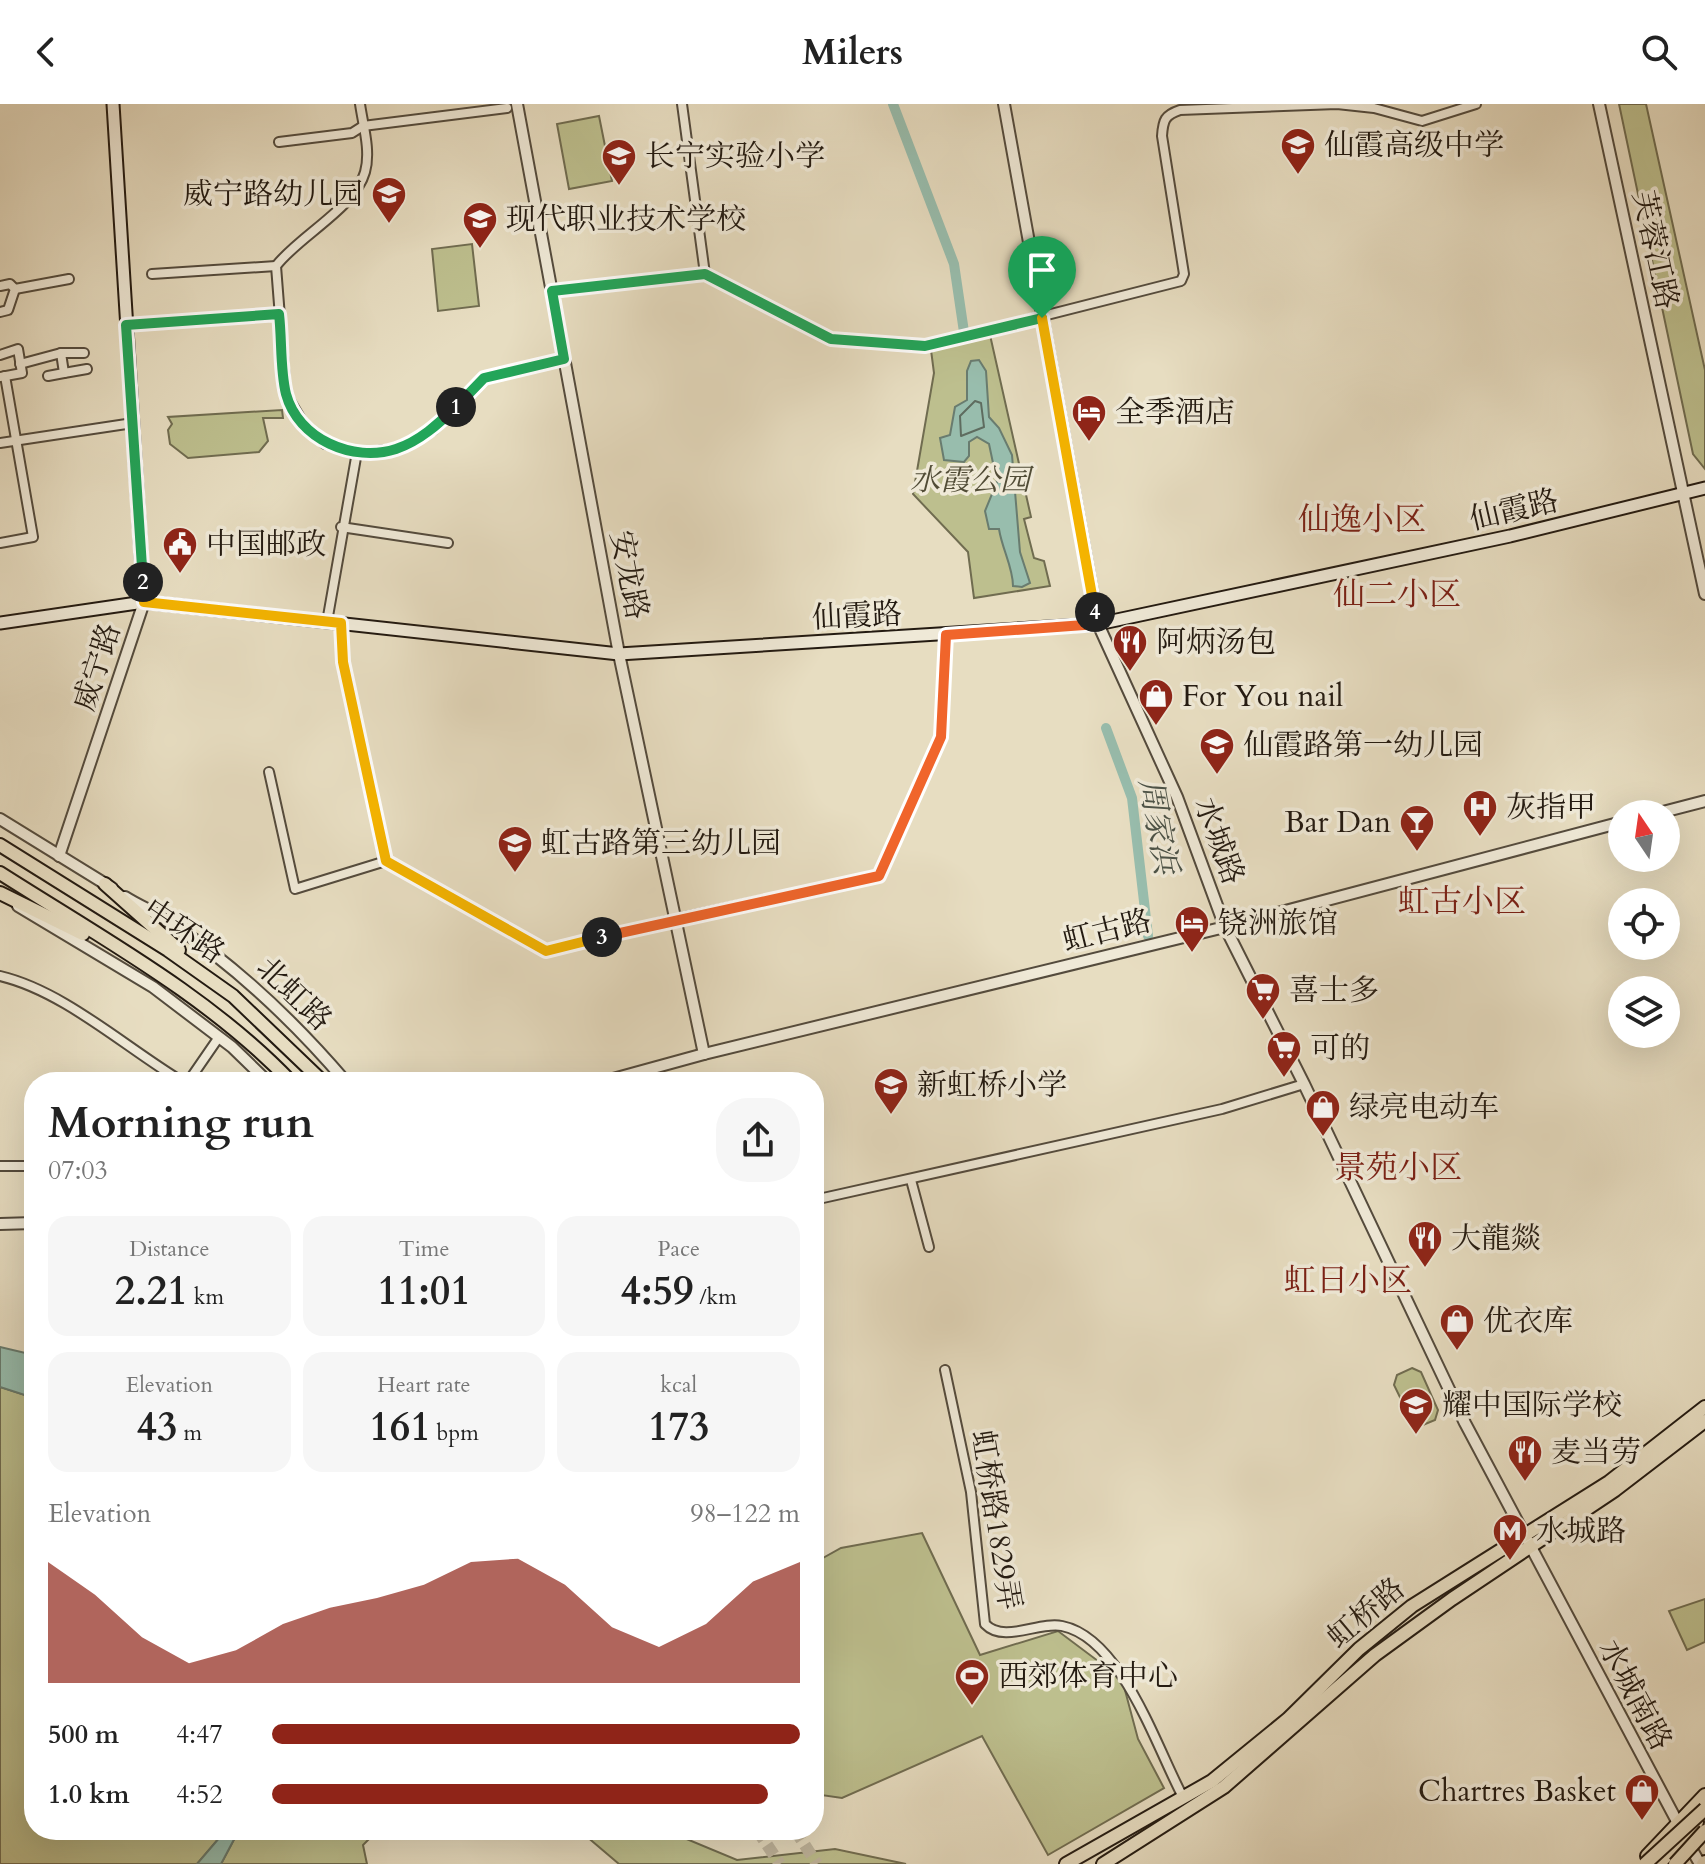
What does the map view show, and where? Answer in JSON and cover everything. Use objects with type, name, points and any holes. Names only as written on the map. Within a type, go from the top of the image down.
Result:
[{"type":"main road","name":"威宁路","points":[[113,104],[144,602]]},
{"type":"main road","name":"仙霞路","points":[[0,623],[144,602],[619,654],[1098,624],[1510,536],[1705,488]]},
{"type":"main road","name":"中环路","points":[[0,845],[220,987],[291,1048],[314,1072]]},
{"type":"main road","name":"中环路","points":[[0,873],[140,962],[217,1017],[280,1072]]},
{"type":"main road","points":[[105,884],[220,987]]},
{"type":"main road","points":[[0,893],[140,962]]},
{"type":"main road","name":"虹桥路","points":[[1066,1864],[1212,1781],[1288,1719],[1359,1649],[1412,1606],[1609,1482],[1705,1407]]},
{"type":"main road","name":"虹桥路","points":[[1103,1864],[1224,1787],[1375,1655],[1452,1599],[1531,1548],[1705,1421]]},
{"type":"main road","points":[[1642,1864],[1677,1822],[1705,1795]]},
{"type":"main road","points":[[1642,1864],[1705,1812]]},
{"type":"main road","points":[[1659,1864],[1705,1812]]},
{"type":"main road","points":[[1675,1864],[1705,1831]]},
{"type":"street","points":[[152,274],[276,266],[350,197],[365,173],[360,104]]},
{"type":"street","points":[[682,104],[705,274]]},
{"type":"street","name":"水城路","points":[[1004,104],[1098,624],[1177,797],[1225,927],[1304,1084],[1465,1423],[1531,1548]]},
{"type":"street","points":[[552,291],[705,274],[831,339],[925,346],[1181,281],[1184,274],[1162,136],[1163,121],[1169,114],[1180,110],[1337,104],[1374,108],[1422,121],[1476,104]]},
{"type":"street","name":"芙蓉江路","points":[[1599,104],[1705,594]]},
{"type":"street","points":[[279,142],[352,133],[363,126],[512,106]]},
{"type":"street","name":"安龙路","points":[[512,106],[552,291],[619,654],[704,1054]]},
{"type":"street","points":[[276,266],[286,394],[294,411],[325,444],[357,452],[395,449],[433,430],[484,378],[564,359]]},
{"type":"street","points":[[2,286],[4,292],[14,293],[69,279]]},
{"type":"street","points":[[0,312],[8,310],[14,293]]},
{"type":"street","points":[[126,325],[279,314]]},
{"type":"street","points":[[0,355],[18,349],[22,373],[2,376],[33,537],[0,543]]},
{"type":"street","points":[[61,353],[64,373]]},
{"type":"street","points":[[20,364],[61,353],[84,353]]},
{"type":"street","points":[[48,376],[87,369]]},
{"type":"street","points":[[0,443],[133,423]]},
{"type":"street","points":[[327,622],[341,527],[357,452]]},
{"type":"street","points":[[341,527],[448,543]]},
{"type":"street","name":"威宁路","points":[[59,856],[144,602]]},
{"type":"street","points":[[341,623],[343,662],[386,861]]},
{"type":"street","points":[[269,772],[295,889],[386,861],[546,951],[675,919],[879,876],[941,737],[946,635]]},
{"type":"street","points":[[1680,808],[1705,801]]},
{"type":"street","name":"北虹路","points":[[0,819],[165,919],[239,973],[280,1009],[337,1072]]},
{"type":"street","name":"虹古路","points":[[644,1072],[704,1054],[1225,927],[1608,826]]},
{"type":"street","points":[[0,893],[153,987],[219,1037],[257,1072]]},
{"type":"street","points":[[0,976],[23,981],[47,994],[169,1072]]},
{"type":"street","points":[[193,1072],[219,1037]]},
{"type":"street","points":[[824,1198],[1222,1109],[1304,1084]]},
{"type":"street","points":[[0,1166],[24,1166]]},
{"type":"street","points":[[911,1180],[929,1247]]},
{"type":"street","points":[[0,1224],[24,1223]]},
{"type":"street","name":"虹桥路1829弄","points":[[945,1370],[971,1492],[985,1624],[991,1630],[1006,1632],[1065,1626],[1097,1646],[1124,1674],[1183,1797]]},
{"type":"street","name":"水城南路","points":[[1531,1548],[1677,1822],[1703,1863]]},
{"type":"green space","points":[[1619,104],[1646,104],[1705,370],[1705,469],[1693,454]]},
{"type":"green space","points":[[599,116],[612,181],[569,189],[557,124]]},
{"type":"green space","points":[[472,244],[479,306],[438,311],[432,249]]},
{"type":"green space","name":"水霞公园","points":[[990,335],[1031,517],[1024,519],[1034,558],[1044,561],[1050,586],[974,598],[968,552],[913,494],[934,373],[931,350]]},
{"type":"green space","points":[[282,410],[283,418],[263,418],[268,441],[259,452],[188,458],[170,444],[168,430],[172,424],[168,417]]},
{"type":"green space","points":[[1412,1368],[1421,1372],[1438,1410],[1435,1420],[1423,1425],[1413,1424],[1394,1385],[1397,1375]]},
{"type":"green space","points":[[0,1387],[24,1395],[24,1840],[217,1840],[197,1864],[0,1864]]},
{"type":"green space","name":"西郊体育中心","points":[[922,1533],[980,1655],[1058,1631],[1122,1679],[1138,1739],[1164,1788],[1048,1855],[982,1736],[842,1798],[824,1795],[824,1557],[841,1548]]},
{"type":"green space","points":[[1705,1599],[1705,1642],[1687,1650],[1669,1611]]},
{"type":"green space","points":[[234,1840],[368,1840],[363,1845],[367,1864],[221,1864]]},
{"type":"green space","points":[[591,1840],[689,1840],[737,1860],[835,1849],[906,1864],[619,1864]]},
{"type":"water","points":[[979,360],[986,371],[989,417],[999,428],[1012,455],[1020,552],[1030,583],[1022,587],[1013,586],[999,529],[989,529],[985,511],[997,482],[989,444],[977,437],[969,442],[969,456],[964,462],[944,460],[940,438],[950,435],[955,407],[967,400],[967,371],[971,361]]},
{"type":"water","points":[[0,1347],[24,1353],[24,1395],[0,1387]]},
{"type":"water","points":[[217,1840],[234,1840],[221,1864],[197,1864]]},
{"type":"waterway","points":[[893,104],[954,264],[964,332]]},
{"type":"waterway","name":"周家浜","points":[[1106,728],[1132,798],[1148,936]]},
{"type":"tunnel","points":[[764,1840],[780,1864]]},
{"type":"tunnel","points":[[801,1840],[817,1864]]},
{"type":"place","name":"仙霞高级中学","points":[[1298,176]]},
{"type":"place","name":"长宁实验小学","points":[[619,187]]},
{"type":"place","name":"威宁路幼儿园","points":[[389,225]]},
{"type":"place","name":"现代职业技术学校","points":[[480,250]]},
{"type":"place","name":"全季酒店","points":[[1089,443]]},
{"type":"place","name":"中国邮政","points":[[180,575]]},
{"type":"place","name":"阿炳汤包","points":[[1130,673]]},
{"type":"place","name":"For You nail","points":[[1156,727]]},
{"type":"place","name":"仙霞路第一幼儿园","points":[[1217,776]]},
{"type":"place","name":"灰指甲","points":[[1480,838]]},
{"type":"place","name":"Bar Dan","points":[[1417,853]]},
{"type":"place","name":"虹古路第三幼儿园","points":[[515,874]]},
{"type":"place","name":"铙洲旅馆","points":[[1192,954]]},
{"type":"place","name":"喜士多","points":[[1263,1021]]},
{"type":"place","name":"可的","points":[[1284,1079]]},
{"type":"place","name":"新虹桥小学","points":[[891,1116]]},
{"type":"place","name":"绿亮电动车","points":[[1323,1138]]},
{"type":"place","name":"大龍燚","points":[[1425,1269]]},
{"type":"place","name":"优衣库","points":[[1457,1352]]},
{"type":"place","name":"耀中国际学校","points":[[1416,1436]]},
{"type":"place","name":"麦当劳","points":[[1525,1483]]},
{"type":"place","name":"水城路","points":[[1510,1562]]},
{"type":"place","name":"西郊体育中心","points":[[972,1707]]},
{"type":"place","name":"Chartres Basket","points":[[1642,1822]]},
{"type":"district","name":"仙逸小区","points":[[1362,520]]},
{"type":"district","name":"仙二小区","points":[[1397,595]]},
{"type":"district","name":"虹古小区","points":[[1462,902]]},
{"type":"district","name":"景苑小区","points":[[1398,1168]]},
{"type":"district","name":"虹日小区","points":[[1348,1281]]},
{"type":"route","points":[[705,274],[831,339],[925,346],[1042,318],[1098,624],[946,635],[941,737],[879,876],[675,919],[546,951],[386,861],[343,662],[341,623],[144,602],[126,325],[279,314],[286,394],[294,411],[325,444],[361,453],[395,449],[433,430],[484,378],[564,359],[552,291],[705,274]]}]
